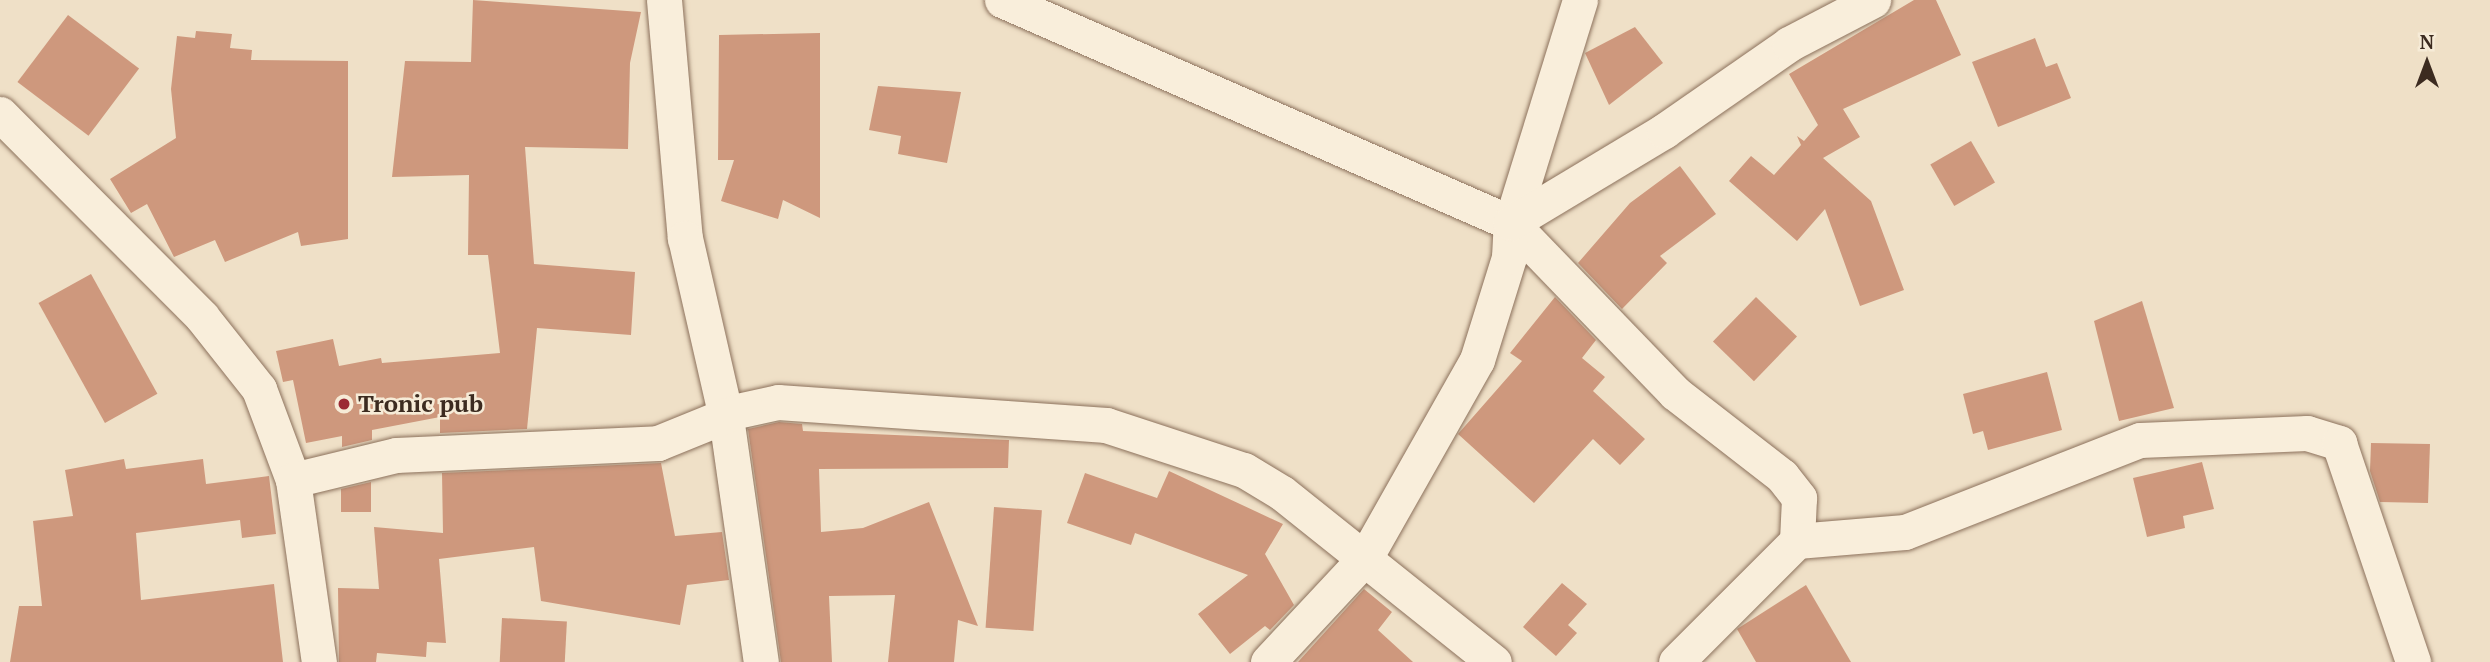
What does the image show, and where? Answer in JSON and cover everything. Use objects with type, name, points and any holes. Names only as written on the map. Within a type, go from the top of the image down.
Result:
[{"type":"street","points":[[664,0],[685,238],[726,417],[761,662]]},
{"type":"street","points":[[1002,0],[1511,223],[1675,393],[1782,476],[1799,498],[1797,541]]},
{"type":"street","points":[[1268,662],[1366,558],[1477,360],[1509,257],[1511,223],[1580,0]]},
{"type":"street","points":[[1511,223],[1664,131],[1789,44],[1873,0]]},
{"type":"street","points":[[0,114],[202,317],[259,389],[293,480],[319,662]]},
{"type":"street","points":[[293,480],[396,455],[641,446],[778,402],[1106,425],[1244,470],[1366,558],[1494,662]]},
{"type":"street","points":[[1676,662],[1797,541],[1906,531],[2140,440],[2306,433],[2339,443],[2413,662]]},
{"type":"building","points":[[473,0],[641,12],[630,63],[628,149],[525,147],[534,264],[635,272],[631,335],[537,328],[527,429],[440,433],[440,417],[372,430],[372,440],[342,447],[342,436],[306,443],[293,380],[283,382],[276,351],[333,339],[339,366],[381,358],[382,363],[500,353],[488,255],[468,255],[469,175],[392,177],[405,61],[471,62]]},
{"type":"building","points":[[1914,0],[1936,0],[1961,55],[1843,109],[1860,137],[1823,158],[1871,201],[1904,290],[1860,306],[1825,209],[1797,241],[1729,181],[1751,156],[1774,175],[1801,145],[1797,136],[1804,141],[1818,125],[1789,74]]},
{"type":"building","points":[[68,15],[139,69],[89,136],[17,82]]},
{"type":"building","points":[[1635,27],[1663,63],[1609,105],[1585,53]]},
{"type":"building","points":[[196,31],[232,34],[230,48],[252,50],[251,60],[348,61],[348,239],[301,246],[298,232],[225,262],[215,240],[174,257],[147,204],[131,213],[110,179],[176,138],[171,89],[177,36],[195,38]]},
{"type":"building","points":[[820,33],[820,218],[783,200],[778,219],[721,201],[734,160],[718,160],[719,35]]},
{"type":"building","points":[[2035,38],[2046,67],[2057,63],[2071,98],[1998,127],[1972,62]]},
{"type":"building","points":[[878,86],[961,92],[947,163],[898,154],[901,136],[869,130]]},
{"type":"building","points":[[1971,141],[1995,183],[1954,206],[1930,164]]},
{"type":"building","points":[[1680,166],[1716,214],[1660,256],[1667,263],[1622,309],[1578,263],[1630,203]]},
{"type":"building","points":[[91,274],[157,394],[105,423],[39,303]]},
{"type":"building","points":[[1555,297],[1596,340],[1582,358],[1605,377],[1593,391],[1645,439],[1620,465],[1593,439],[1534,503],[1458,434],[1522,361],[1510,353]]},
{"type":"building","points":[[1756,297],[1797,337],[1754,381],[1713,342]]},
{"type":"building","points":[[2142,301],[2174,408],[2119,421],[2094,321]]},
{"type":"building","points":[[2047,372],[2062,430],[1988,450],[1983,431],[1973,434],[1963,394]]},
{"type":"building","points":[[779,422],[802,424],[803,431],[1009,440],[1008,468],[819,469],[821,532],[863,528],[929,502],[978,626],[958,620],[954,662],[888,662],[895,595],[829,596],[832,662],[781,662],[748,429]]},
{"type":"building","points":[[2371,443],[2430,444],[2428,503],[2380,502],[2370,471]]},
{"type":"building","points":[[124,459],[126,469],[203,459],[206,484],[269,476],[276,534],[242,538],[240,520],[136,533],[141,600],[274,584],[283,662],[10,662],[19,606],[42,606],[33,521],[73,516],[65,470]]},
{"type":"building","points":[[2202,462],[2214,509],[2183,516],[2185,528],[2147,537],[2133,478]]},
{"type":"building","points":[[661,463],[675,536],[722,532],[729,580],[687,585],[680,625],[541,601],[534,547],[439,559],[446,643],[427,642],[426,657],[377,653],[376,662],[339,662],[338,588],[379,589],[374,527],[443,533],[442,473]]},
{"type":"building","points":[[1169,471],[1283,524],[1265,554],[1294,605],[1270,630],[1265,626],[1230,654],[1198,614],[1248,575],[1135,533],[1131,545],[1067,523],[1085,473],[1157,498]]},
{"type":"building","points":[[371,482],[371,512],[341,512],[341,489]]},
{"type":"building","points":[[994,507],[1042,510],[1033,631],[986,628]]},
{"type":"building","points":[[1562,583],[1587,604],[1568,625],[1577,633],[1556,656],[1523,627]]},
{"type":"building","points":[[1806,585],[1851,662],[1756,662],[1737,629]]},
{"type":"building","points":[[1364,589],[1392,612],[1378,630],[1413,662],[1298,662]]},
{"type":"building","points":[[502,618],[567,621],[565,662],[500,662]]},
{"type":"place","name":"Tronic pub","points":[[344,404]]}]
